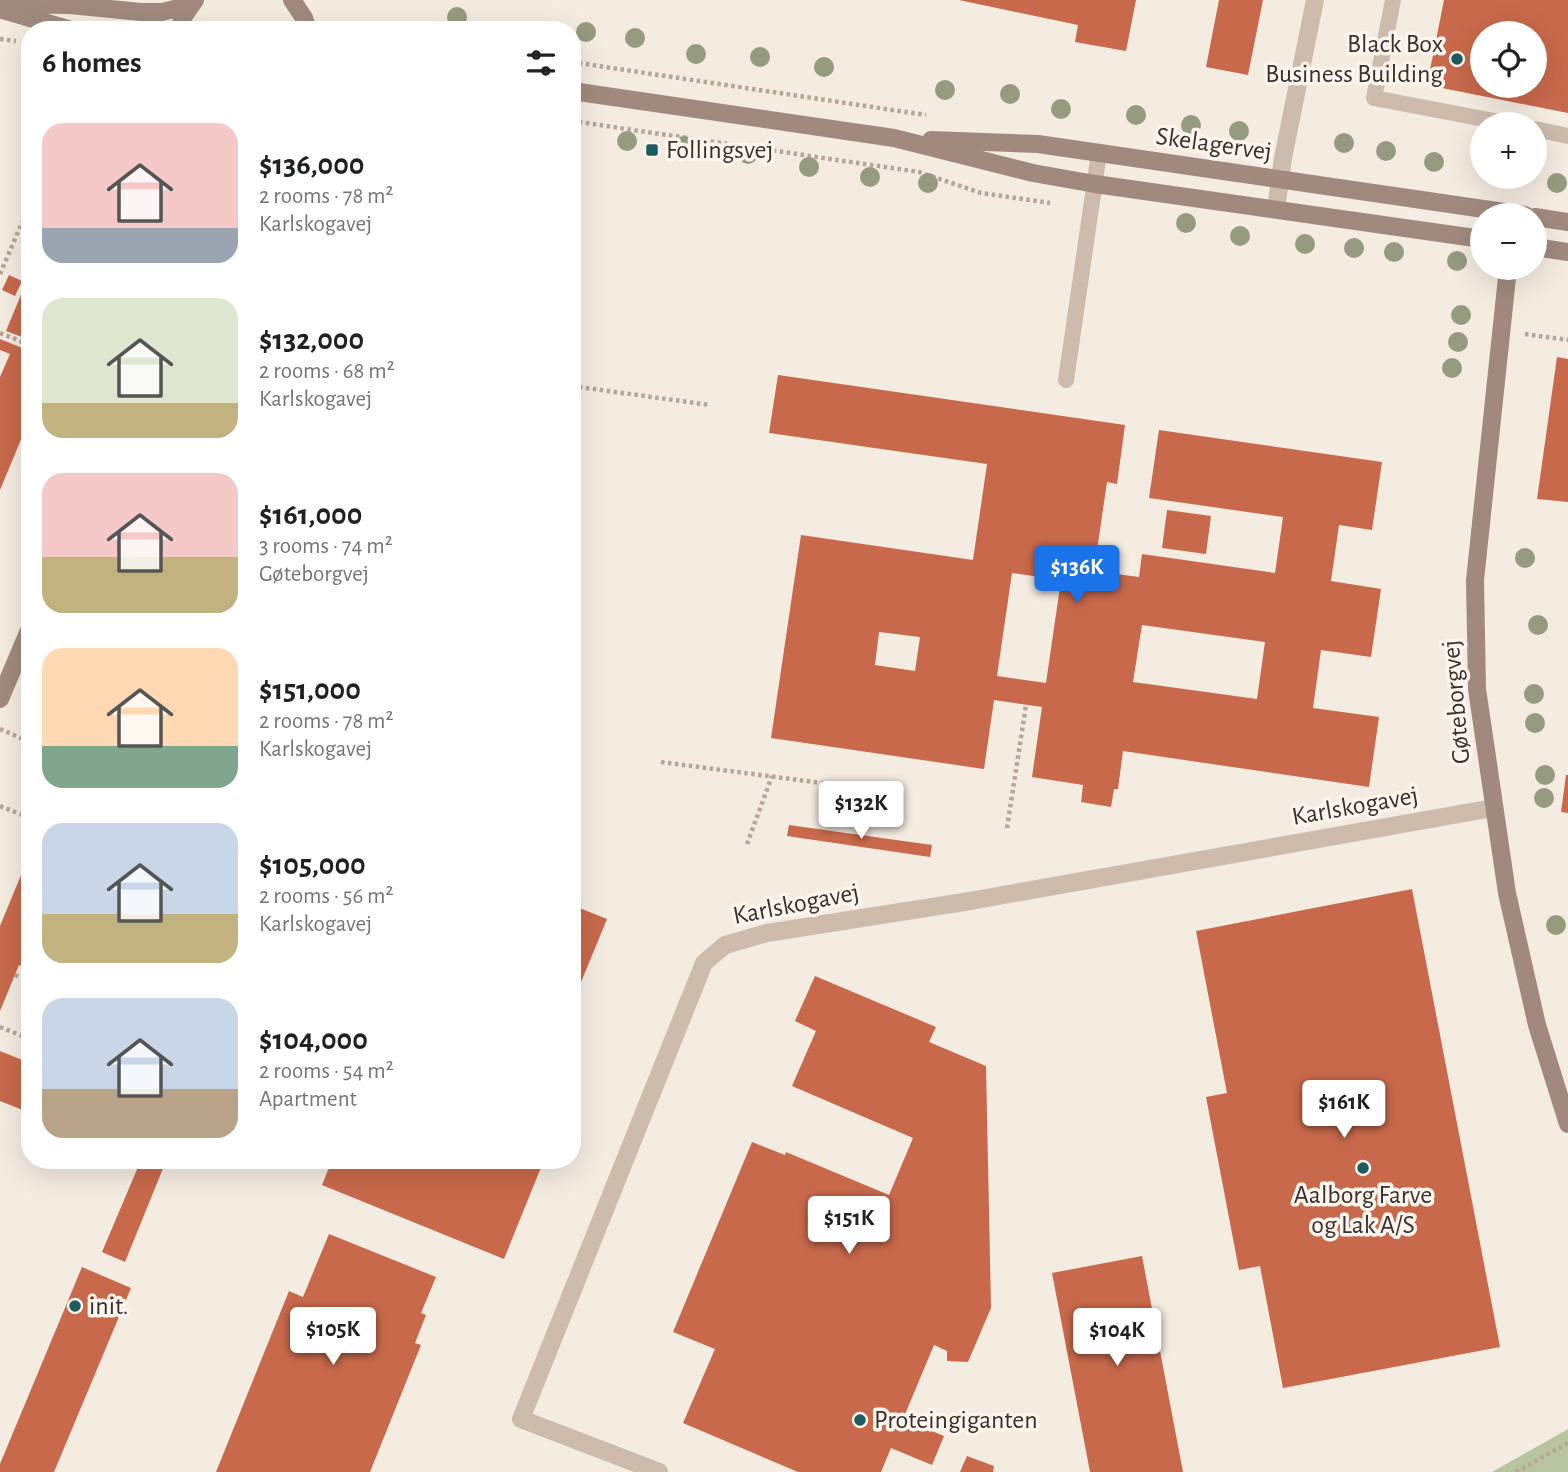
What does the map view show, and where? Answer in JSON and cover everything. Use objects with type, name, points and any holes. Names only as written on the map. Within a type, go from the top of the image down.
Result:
[{"type":"street","points":[[292,0],[305,21]]},
{"type":"street","points":[[1276,209],[1315,0]]},
{"type":"street","points":[[0,4],[70,5],[162,12],[193,2]]},
{"type":"street","points":[[184,21],[193,2]]},
{"type":"street","points":[[0,9],[41,21]]},
{"type":"street","name":"Skelagervej","points":[[581,91],[894,138],[1033,173],[1095,184],[1470,237]]},
{"type":"street","name":"Skelagervej","points":[[894,138],[1038,144],[1470,208]]},
{"type":"street","points":[[1547,219],[1568,222]]},
{"type":"street","points":[[1547,249],[1568,252]]},
{"type":"street","name":"Gøteborgvej","points":[[1506,280],[1475,580],[1477,689],[1507,894],[1537,1025],[1568,1124]]},
{"type":"street","points":[[0,699],[21,649]]},
{"type":"street","name":"Karlskogavej","points":[[659,1472],[521,1419],[704,963],[725,945],[767,933],[964,902],[1493,808]]},
{"type":"lane","points":[[1393,0],[1374,98],[1470,116]]},
{"type":"lane","points":[[1547,131],[1568,135]]},
{"type":"lane","points":[[1066,380],[1098,153]]},
{"type":"path","points":[[0,274],[21,225]]},
{"type":"path","points":[[1500,330],[1568,340]]},
{"type":"path","points":[[0,333],[21,341]]},
{"type":"path","points":[[581,387],[710,405]]},
{"type":"path","points":[[1007,828],[1026,705]]},
{"type":"path","points":[[0,729],[21,738]]},
{"type":"path","points":[[661,762],[852,787],[863,813]]},
{"type":"path","points":[[747,844],[772,776]]},
{"type":"path","points":[[0,806],[21,814]]},
{"type":"path","points":[[15,975],[21,977]]},
{"type":"path","points":[[0,1027],[21,1035]]},
{"type":"path","points":[[1516,1472],[1568,1443]]},
{"type":"green space","points":[[1568,1429],[1568,1472],[1492,1472]]},
{"type":"building","points":[[959,0],[1136,0],[1126,51],[1075,42],[1078,25]]},
{"type":"building","points":[[1219,0],[1263,0],[1248,75],[1206,67]]},
{"type":"building","name":"Black Box Business Building","points":[[1444,0],[1568,0],[1568,113],[1492,98],[1547,98],[1547,21],[1470,21],[1470,94],[1427,85]]},
{"type":"building","points":[[9,275],[21,281],[15,296],[2,290]]},
{"type":"building","points":[[21,295],[21,337],[6,331]]},
{"type":"building","points":[[0,339],[21,347],[21,440],[0,490],[0,377],[10,354],[0,350]]},
{"type":"building","points":[[1557,357],[1568,359],[1568,502],[1537,499]]},
{"type":"building","points":[[778,375],[1125,425],[1117,484],[1107,482],[1094,571],[1139,577],[1142,554],[1275,573],[1283,517],[1149,498],[1159,430],[1382,462],[1372,530],[1339,525],[1331,581],[1381,589],[1371,657],[1321,650],[1313,708],[1379,717],[1369,787],[1123,751],[1118,789],[1114,789],[1111,807],[1081,802],[1083,785],[1032,777],[1042,707],[994,700],[984,769],[771,738],[801,535],[973,560],[987,464],[769,433]],"holes":[[[1012,573],[1061,580],[1046,683],[997,676]],[[1142,625],[1265,642],[1257,699],[1133,682]],[[879,632],[920,637],[915,671],[875,665]]]},
{"type":"building","points":[[1167,510],[1211,516],[1206,554],[1162,548]]},
{"type":"building","points":[[1568,775],[1568,813],[1561,812]]},
{"type":"building","points":[[789,825],[932,845],[930,857],[787,836]]},
{"type":"building","points":[[21,875],[21,966],[19,965],[0,1011],[0,926]]},
{"type":"building","points":[[1412,889],[1500,1347],[1283,1388],[1260,1266],[1239,1270],[1206,1097],[1227,1093],[1196,931]]},
{"type":"building","points":[[581,909],[607,919],[581,982]]},
{"type":"building","points":[[815,976],[936,1027],[929,1042],[986,1066],[991,1308],[968,1362],[947,1361],[947,1351],[934,1345],[903,1419],[944,1436],[932,1465],[891,1448],[881,1472],[798,1472],[683,1423],[715,1349],[673,1332],[752,1142],[785,1155],[786,1152],[889,1195],[913,1138],[792,1086],[816,1031],[795,1021]]},
{"type":"building","points":[[0,1051],[21,1059],[21,1109],[0,1101]]},
{"type":"building","points":[[137,1169],[163,1169],[125,1262],[102,1252]]},
{"type":"building","points":[[328,1169],[540,1169],[504,1259],[322,1185]]},
{"type":"building","points":[[329,1234],[436,1277],[421,1313],[426,1315],[415,1343],[421,1345],[370,1472],[216,1472],[289,1291],[303,1297]]},
{"type":"building","points":[[1142,1256],[1183,1472],[1090,1472],[1052,1273]]},
{"type":"building","points":[[82,1267],[131,1288],[54,1472],[0,1472],[0,1464]]},
{"type":"building","points":[[967,1456],[994,1466],[993,1472],[960,1472]]},
{"type":"place","name":"Black Box Business Building","points":[[1457,59]]},
{"type":"place","name":"Follingsvej","points":[[652,150]]},
{"type":"place","name":"Aalborg Farve og Lak A/S","points":[[1363,1168]]},
{"type":"place","name":"init.","points":[[75,1306]]},
{"type":"place","name":"Proteingiganten","points":[[860,1420]]}]
